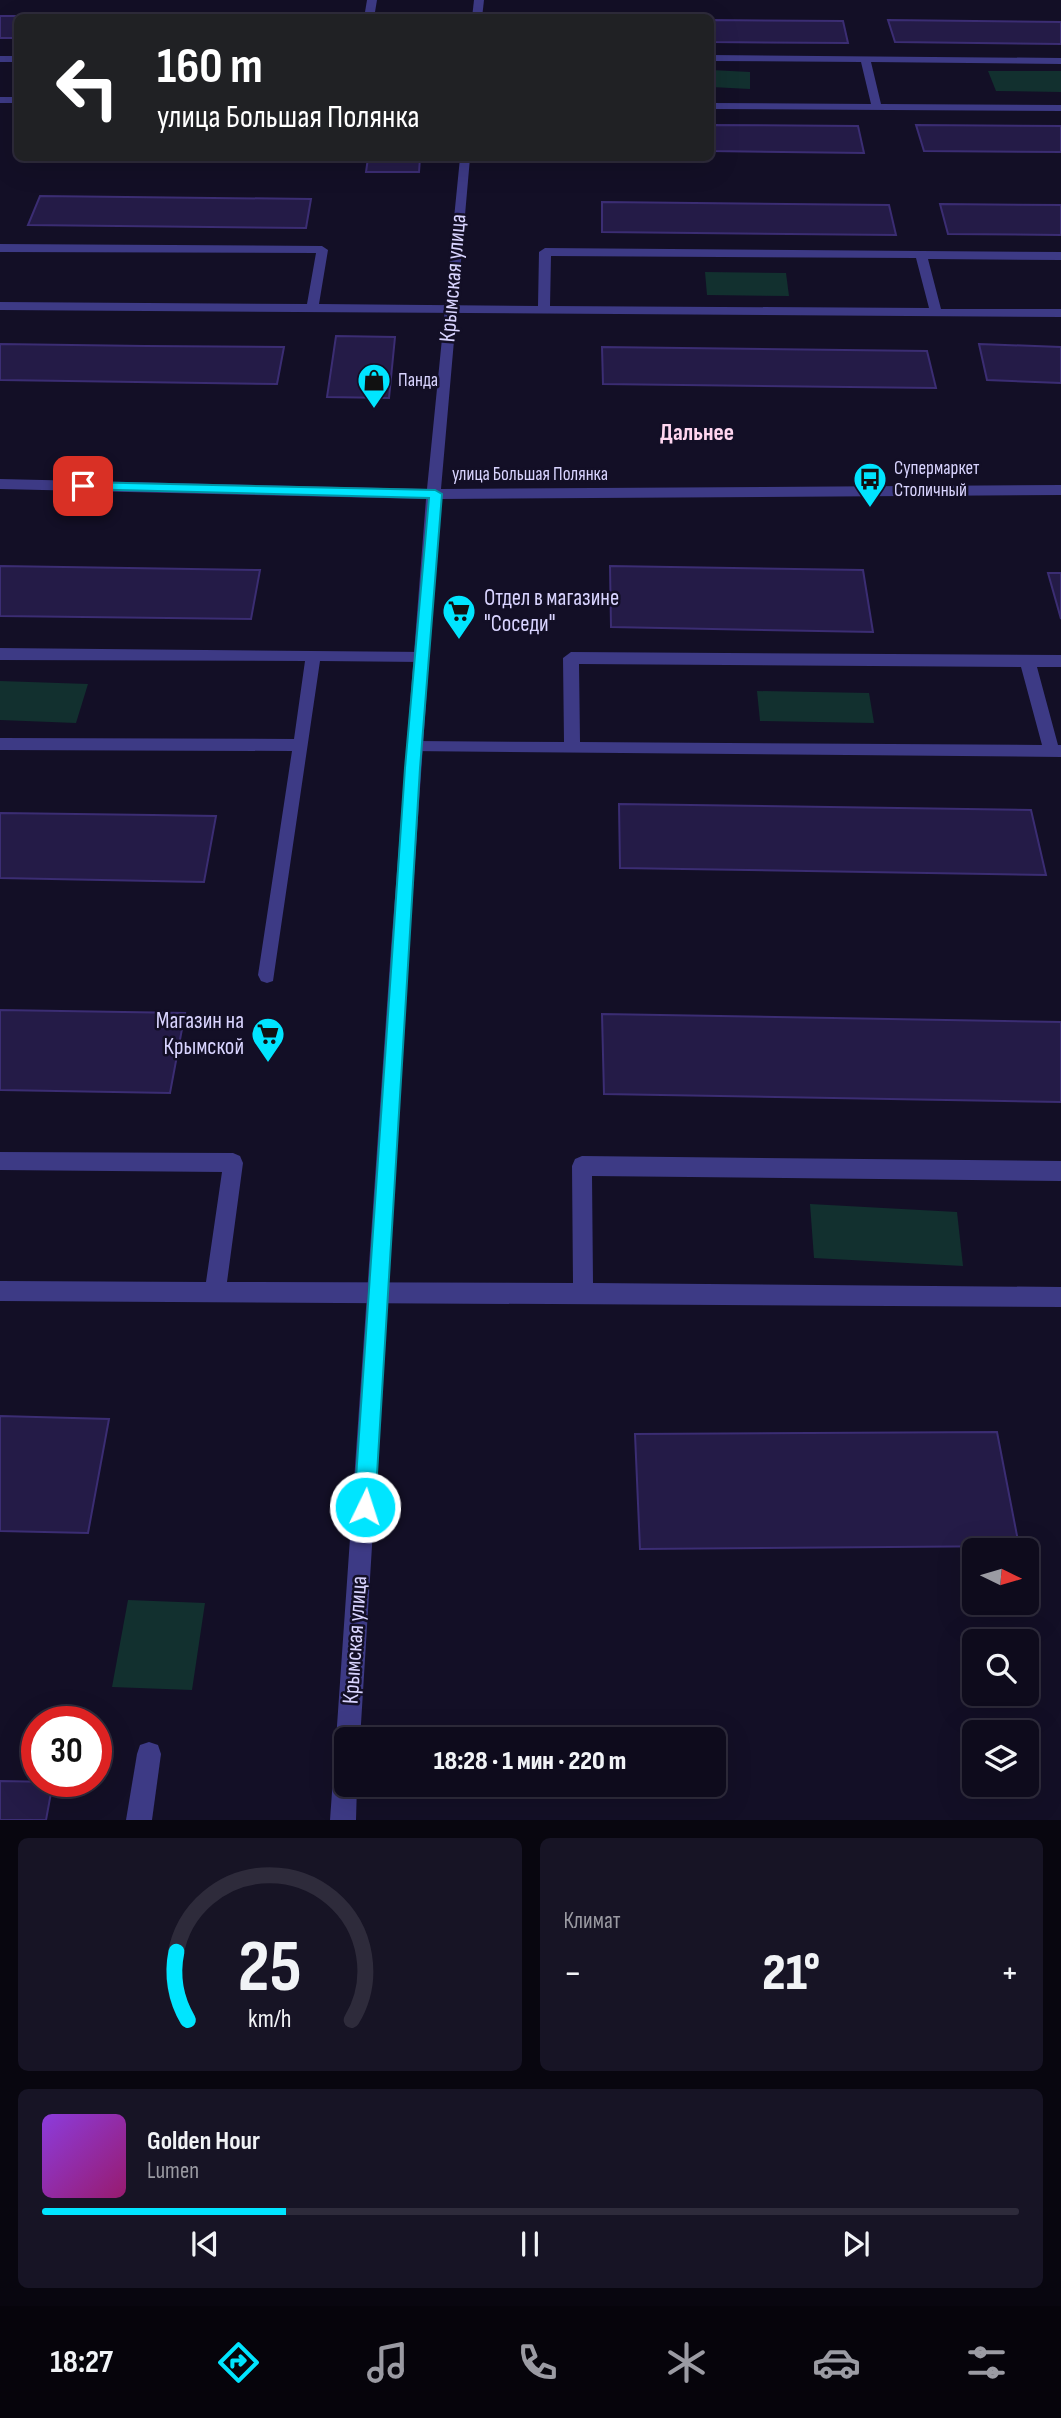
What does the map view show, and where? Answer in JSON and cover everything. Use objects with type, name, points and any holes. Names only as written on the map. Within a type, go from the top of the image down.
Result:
[{"type":"street","points":[[714,58],[1061,61]]},
{"type":"street","points":[[865,59],[877,107]]},
{"type":"street","points":[[714,106],[1061,108]]},
{"type":"street","name":"Крымская улица","points":[[349,1727],[414,747],[449,309],[465,161]]},
{"type":"street","points":[[0,248],[322,250],[312,308]]},
{"type":"street","points":[[544,310],[545,252],[1061,256]]},
{"type":"street","points":[[920,255],[936,312]]},
{"type":"street","points":[[0,306],[1061,313]]},
{"type":"street","name":"улица Большая Полянка","points":[[0,484],[435,494],[1061,491]]},
{"type":"street","points":[[0,654],[422,656]]},
{"type":"street","points":[[267,975],[313,656]]},
{"type":"street","points":[[572,748],[571,658],[1061,661]]},
{"type":"street","points":[[414,747],[1057,751],[1027,660]]},
{"type":"street","points":[[0,744],[301,746]]},
{"type":"street","points":[[0,1161],[233,1163],[215,1293]]},
{"type":"street","points":[[583,1292],[582,1166],[1061,1171]]},
{"type":"street","points":[[0,1291],[379,1294],[583,1292],[1061,1297]]},
{"type":"street","points":[[139,1819],[149,1754]]},
{"type":"street","points":[[343,1819],[344,1797]]},
{"type":"green space","points":[[714,70],[750,72],[750,89],[714,87]]},
{"type":"green space","points":[[988,71],[1061,71],[1061,92],[996,91]]},
{"type":"green space","points":[[705,272],[786,273],[789,296],[707,295]]},
{"type":"green space","points":[[0,681],[88,684],[76,723],[0,720]]},
{"type":"green space","points":[[757,691],[869,693],[874,723],[760,721]]},
{"type":"green space","points":[[810,1204],[957,1212],[963,1266],[814,1258]]},
{"type":"green space","points":[[128,1600],[205,1603],[192,1690],[112,1687]]},
{"type":"building","points":[[0,16],[14,16],[14,38],[0,38]]},
{"type":"building","points":[[714,20],[843,21],[848,43],[714,42]]},
{"type":"building","points":[[888,20],[1061,22],[1061,44],[895,42]]},
{"type":"building","points":[[714,125],[858,126],[864,153],[714,151]]},
{"type":"building","points":[[916,125],[1061,126],[1061,152],[924,151]]},
{"type":"building","points":[[368,161],[420,161],[419,172],[366,172]]},
{"type":"building","points":[[40,196],[311,199],[306,228],[28,225]]},
{"type":"building","points":[[602,202],[889,205],[896,235],[602,232]]},
{"type":"building","points":[[940,204],[1061,205],[1061,235],[948,234]]},
{"type":"building","points":[[336,336],[395,337],[389,398],[327,397]]},
{"type":"building","points":[[0,344],[284,347],[277,384],[0,380]]},
{"type":"building","points":[[979,344],[1061,347],[1061,383],[987,380]]},
{"type":"building","points":[[602,347],[927,351],[936,388],[603,384]]},
{"type":"building","points":[[0,566],[260,570],[251,619],[0,616]]},
{"type":"building","points":[[610,566],[863,570],[873,632],[611,627]]},
{"type":"building","points":[[1048,573],[1061,573],[1061,619]]},
{"type":"building","points":[[619,804],[1031,810],[1046,875],[620,868]]},
{"type":"building","points":[[0,813],[216,816],[204,882],[0,878]]},
{"type":"building","points":[[0,1010],[185,1013],[170,1093],[0,1090]]},
{"type":"building","points":[[602,1014],[1061,1022],[1061,1102],[604,1094]]},
{"type":"building","points":[[0,1416],[109,1419],[88,1533],[0,1531]]},
{"type":"building","points":[[997,1432],[1017,1538],[962,1538],[962,1546],[640,1549],[635,1434]]},
{"type":"building","points":[[0,1781],[21,1781],[21,1797],[50,1797],[46,1820],[0,1820]]},
{"type":"place","name":"Панда","points":[[374,410]]},
{"type":"place","name":"Супермаркет Столичный","points":[[870,509]]},
{"type":"place","name":"Отдел в магазине \"Соседи\"","points":[[459,641]]},
{"type":"place","name":"Магазин на Крымской","points":[[268,1064]]},
{"type":"district","name":"Дальнее","points":[[697,432]]},
{"type":"route","points":[[83,486],[435,494],[412,768],[365,1507]]}]
